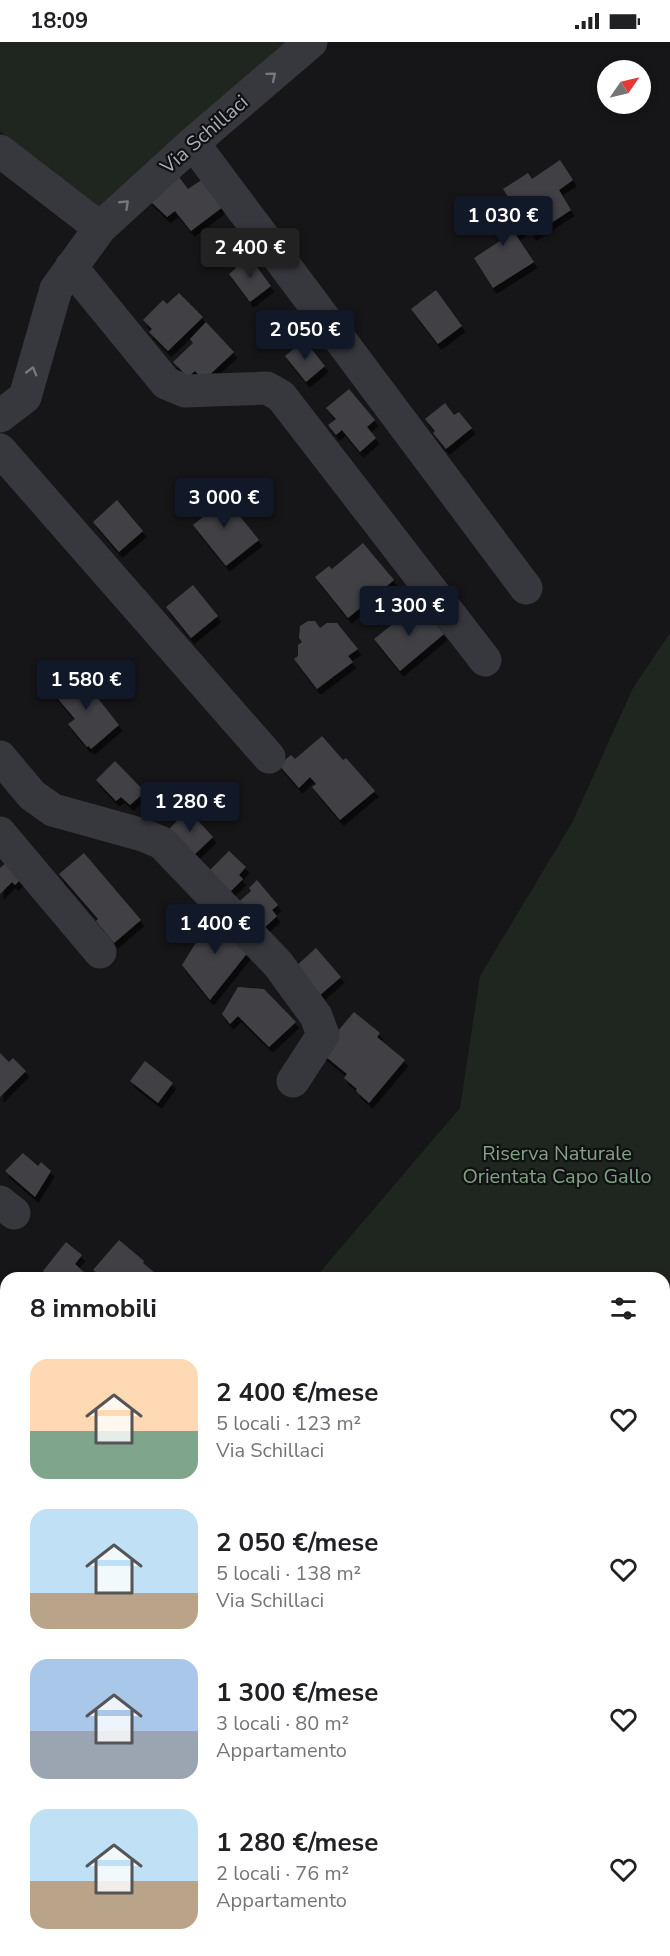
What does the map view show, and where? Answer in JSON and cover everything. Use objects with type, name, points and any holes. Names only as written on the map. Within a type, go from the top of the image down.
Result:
[{"type":"street","name":"Via Schillaci","points":[[0,416],[25,397],[56,290],[100,228],[193,142],[311,42]]},
{"type":"street","points":[[193,142],[526,588]]},
{"type":"street","points":[[0,151],[100,228]]},
{"type":"street","points":[[72,267],[166,383],[185,390],[267,388],[281,396],[486,660]]},
{"type":"street","points":[[0,450],[269,757]]},
{"type":"street","points":[[0,757],[32,795],[53,810],[143,835],[162,843],[278,964],[316,1016],[322,1035],[293,1081]]},
{"type":"street","points":[[0,832],[100,952]]},
{"type":"green space","points":[[0,42],[295,42],[105,213],[0,131]]},
{"type":"green space","name":"Riserva Naturale Orientata Capo Gallo","points":[[670,633],[670,1272],[320,1272],[460,1108],[480,976],[572,823],[633,688]]},
{"type":"building","points":[[560,160],[573,180],[559,190],[571,210],[533,235],[503,189],[528,173],[532,179]]},
{"type":"building","points":[[176,173],[188,189],[203,179],[224,206],[191,231],[175,211],[167,217],[148,199]]},
{"type":"building","points":[[503,199],[523,230],[516,235],[534,262],[493,288],[474,258],[500,241],[482,213]]},
{"type":"building","points":[[248,255],[271,286],[250,302],[229,274],[236,268],[234,266]]},
{"type":"building","points":[[436,290],[462,326],[438,344],[411,309]]},
{"type":"building","points":[[179,293],[203,317],[168,351],[149,332],[152,329],[143,320],[163,300],[167,304]]},
{"type":"building","points":[[206,322],[234,352],[204,380],[195,371],[188,377],[173,362],[193,343],[190,339]]},
{"type":"building","points":[[304,340],[325,366],[306,382],[285,356]]},
{"type":"building","points":[[349,389],[375,420],[367,427],[376,438],[360,452],[342,430],[336,435],[328,425],[336,419],[326,408]]},
{"type":"building","points":[[445,403],[454,415],[459,412],[472,428],[446,449],[425,419]]},
{"type":"building","points":[[218,489],[259,540],[226,566],[193,525],[208,513],[200,503]]},
{"type":"building","points":[[117,500],[143,531],[119,552],[93,522]]},
{"type":"building","points":[[363,543],[394,580],[348,618],[315,577],[329,566],[332,569]]},
{"type":"building","points":[[193,585],[218,616],[191,638],[166,607]]},
{"type":"building","points":[[419,603],[444,634],[400,671],[374,639]]},
{"type":"building","points":[[308,621],[315,621],[320,628],[327,623],[337,623],[358,649],[348,656],[353,662],[317,689],[294,659],[298,656],[298,645],[302,642],[299,638],[300,626]]},
{"type":"building","points":[[77,672],[119,725],[91,749],[68,724],[75,719],[53,693]]},
{"type":"building","points":[[322,736],[343,760],[346,758],[375,791],[340,820],[312,787],[316,784],[310,777],[299,788],[279,765],[291,755],[295,759]]},
{"type":"building","points":[[115,761],[145,792],[130,805],[121,797],[116,801],[96,780]]},
{"type":"building","points":[[188,810],[213,837],[193,856],[168,830]]},
{"type":"building","points":[[229,851],[246,867],[239,875],[243,879],[226,896],[205,875]]},
{"type":"building","points":[[84,853],[141,920],[114,943],[96,921],[98,919],[59,874]]},
{"type":"building","points":[[8,861],[24,876],[15,885],[12,882],[0,894],[0,868]]},
{"type":"building","points":[[257,880],[278,905],[272,910],[277,916],[263,929],[234,906],[251,891],[249,888]]},
{"type":"building","points":[[217,908],[249,951],[210,1000],[182,965],[200,936],[204,939],[207,935],[203,932]]},
{"type":"building","points":[[316,948],[341,977],[319,996],[294,968]]},
{"type":"building","points":[[238,987],[264,989],[296,1022],[269,1047],[238,1016],[230,1024],[222,1014]]},
{"type":"building","points":[[354,1012],[380,1033],[377,1037],[405,1060],[369,1103],[344,1078],[347,1074],[320,1052]]},
{"type":"building","points":[[0,1053],[9,1062],[13,1058],[26,1071],[0,1097]]},
{"type":"building","points":[[145,1061],[173,1083],[158,1103],[130,1081]]},
{"type":"building","points":[[23,1153],[38,1166],[41,1162],[51,1171],[35,1197],[5,1171]]},
{"type":"building","points":[[119,1240],[154,1272],[96,1272],[93,1270]]},
{"type":"building","points":[[66,1242],[82,1255],[75,1264],[84,1272],[43,1271]]}]
